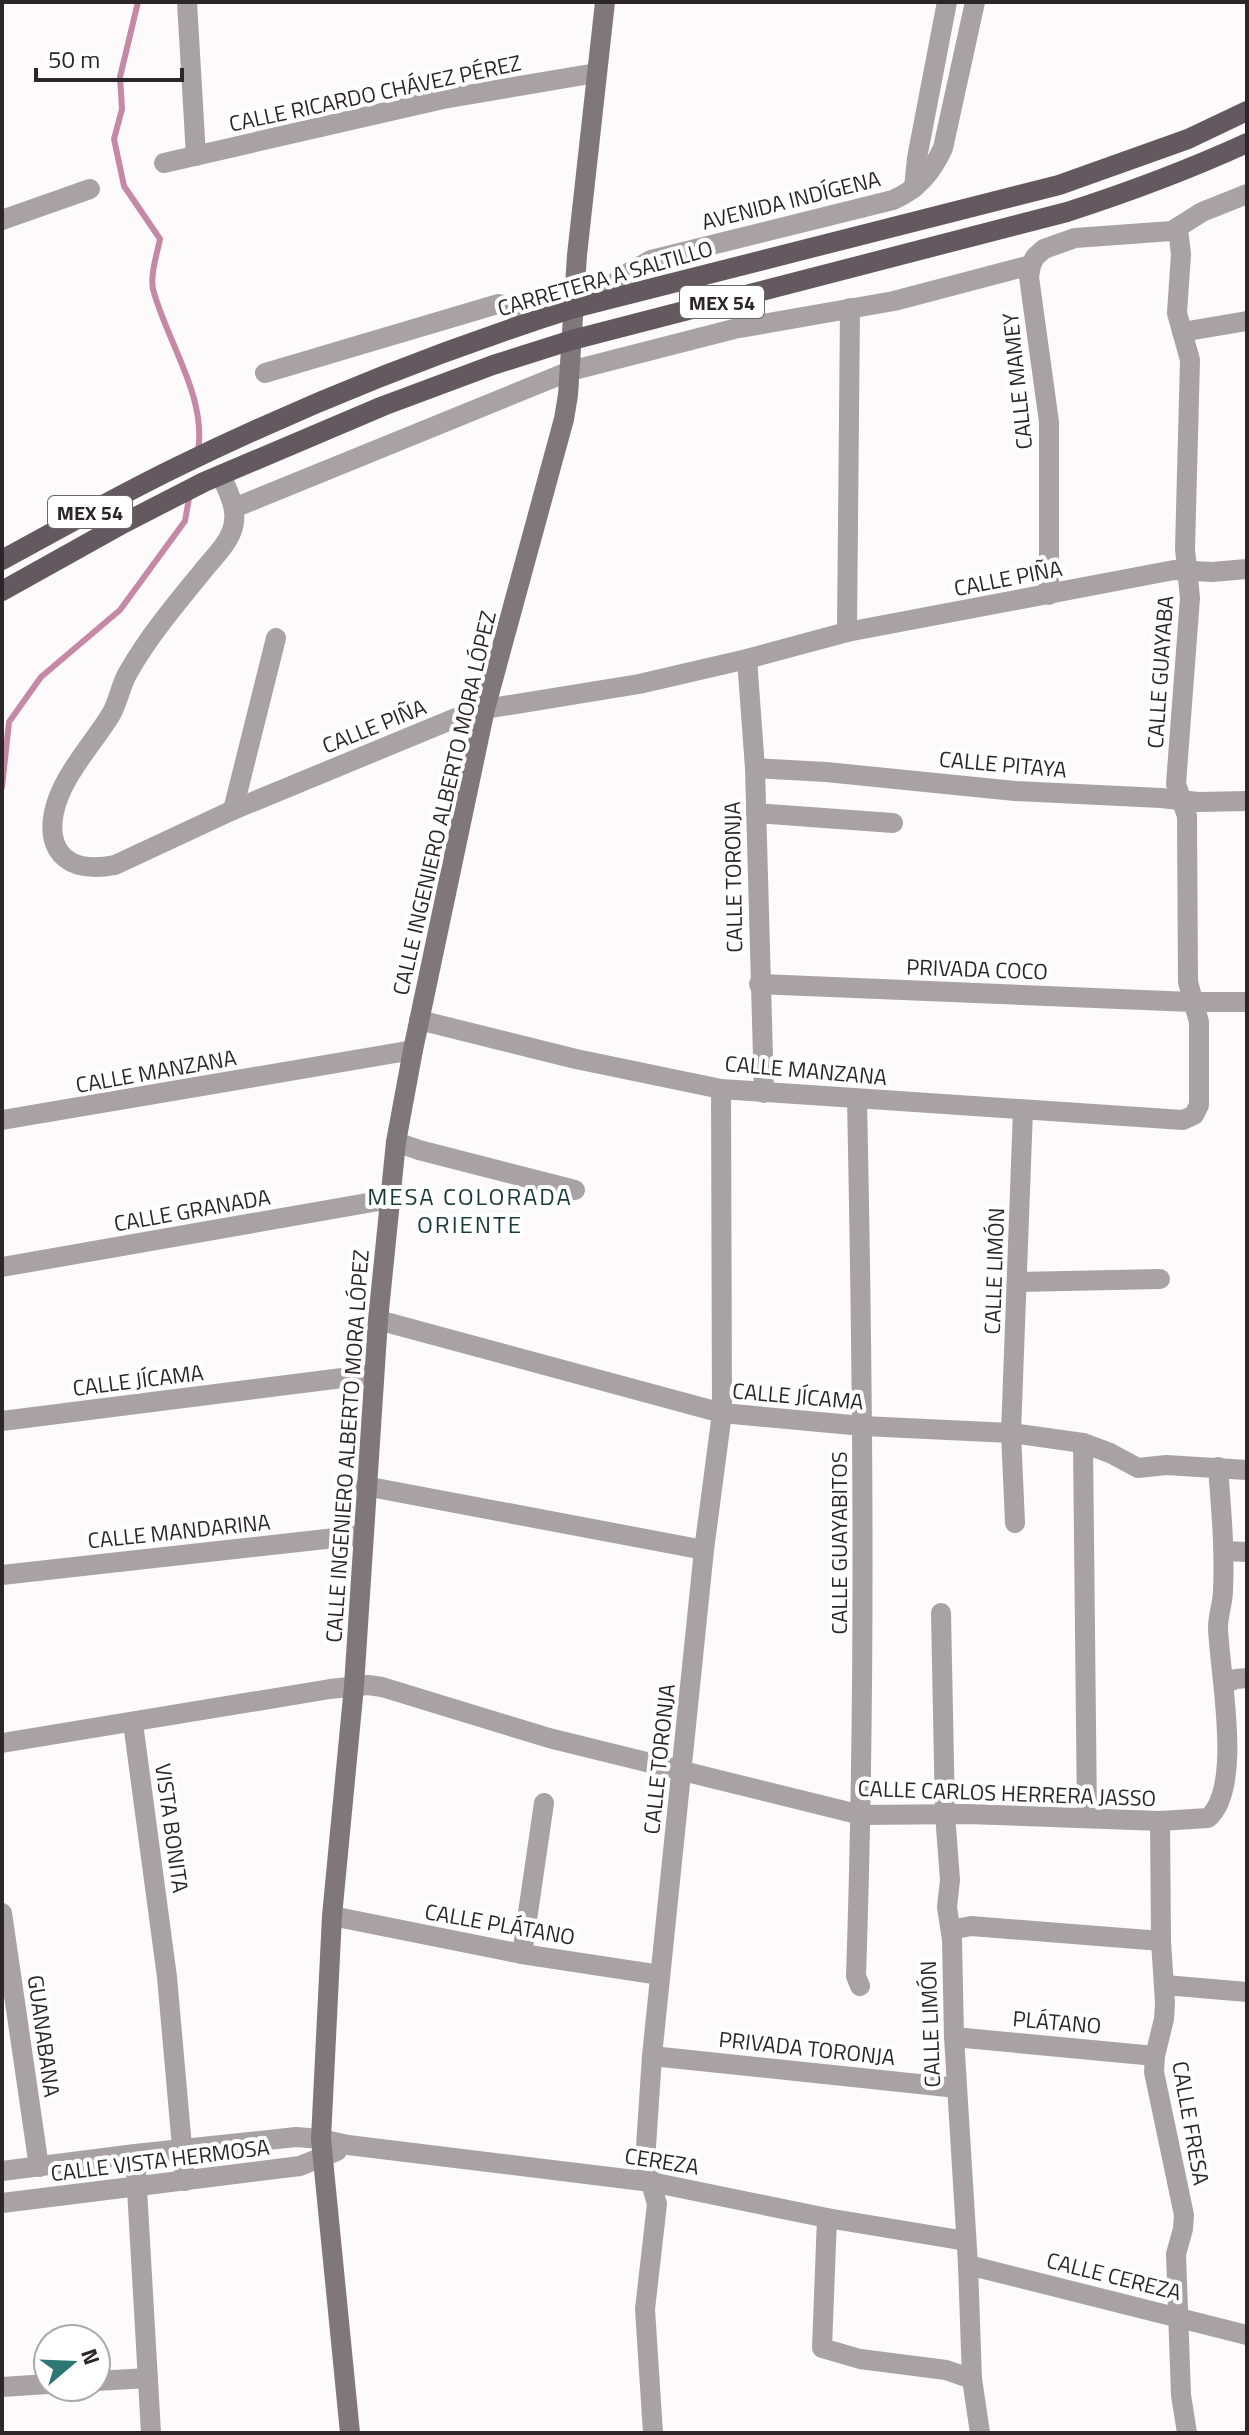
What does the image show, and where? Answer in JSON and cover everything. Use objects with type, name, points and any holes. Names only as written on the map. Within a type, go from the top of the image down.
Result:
[{"type":"main road","name":"CARRETERA A SALTILLO","points":[[2,560],[219,447],[374,380],[524,324],[597,302],[1059,185],[1188,139],[1247,111]]},
{"type":"main road","name":"MEX 54","points":[[2,591],[212,479],[323,430],[443,383],[572,340],[1067,212],[1199,165],[1247,143]]},
{"type":"street","points":[[187,2],[196,156]]},
{"type":"street","name":"CALLE INGENIERO ALBERTO MORA LÓPEZ","points":[[350,2433],[322,2149],[332,1916],[354,1686],[365,1486],[390,1199],[396,1142],[413,1050],[485,709],[564,419],[605,2]]},
{"type":"street","name":"AVENIDA INDÍGENA","points":[[914,188],[947,2]]},
{"type":"street","name":"AVENIDA INDÍGENA","points":[[597,302],[621,277],[651,260],[893,200],[914,188],[935,166],[943,148],[975,2]]},
{"type":"street","name":"CALLE RICARDO CHÁVEZ PÉREZ","points":[[164,163],[443,99],[596,73]]},
{"type":"street","points":[[2,220],[90,189]]},
{"type":"street","points":[[212,479],[234,508],[570,371],[734,329],[894,301],[1031,265],[1044,249],[1075,238],[1178,229],[1202,212],[1247,194]]},
{"type":"street","points":[[1067,212],[1075,238]]},
{"type":"street","name":"CALLE GUAYABA","points":[[1178,229],[1181,254],[1177,313],[1190,360],[1185,549],[1190,598],[1176,784],[1187,816],[1188,982],[1199,1022],[1199,1105],[1194,1115]]},
{"type":"street","name":"CALLE MAMEY","points":[[1031,265],[1029,277],[1049,422],[1049,595]]},
{"type":"street","points":[[265,373],[498,304],[512,307],[524,324]]},
{"type":"street","points":[[847,632],[850,308]]},
{"type":"street","points":[[1182,332],[1247,321]]},
{"type":"street","name":"CALLE PIÑA","points":[[234,508],[231,533],[129,671],[111,715],[65,783],[56,809],[53,836],[57,850],[70,863],[93,868],[115,865],[233,810],[463,715],[485,709],[639,684],[847,632],[1186,570],[1212,572],[1247,569]]},
{"type":"street","points":[[233,810],[276,638]]},
{"type":"street","name":"CALLE TORONJA","points":[[747,659],[755,768],[764,1093]]},
{"type":"street","name":"CALLE PITAYA","points":[[755,768],[1015,791],[1182,801],[1247,801]]},
{"type":"street","points":[[756,813],[893,823]]},
{"type":"street","name":"PRIVADA COCO","points":[[759,984],[1247,1002]]},
{"type":"street","name":"CALLE MANZANA","points":[[419,1020],[576,1059],[721,1089],[1183,1120],[1194,1115]]},
{"type":"street","name":"CALLE MANZANA","points":[[2,1120],[169,1094],[413,1050]]},
{"type":"street","name":"CALLE TORONJA","points":[[653,2433],[645,2309],[657,2204],[645,2162],[660,1975],[704,1550],[722,1413],[721,1089]]},
{"type":"street","name":"CALLE GUAYABITOS","points":[[857,1099],[863,1426],[861,1815],[856,1976],[860,1986]]},
{"type":"street","name":"CALLE LIMÓN","points":[[1015,1523],[1011,1433],[1023,1110]]},
{"type":"street","points":[[396,1142],[575,1190]]},
{"type":"street","name":"CALLE GRANADA","points":[[2,1267],[390,1199]]},
{"type":"street","points":[[1018,1282],[1160,1279]]},
{"type":"street","name":"CALLE JÍCAMA","points":[[378,1320],[722,1413],[863,1426],[1011,1433],[1083,1443],[1138,1468],[1166,1465],[1247,1470]]},
{"type":"street","name":"CALLE JÍCAMA","points":[[2,1421],[374,1374]]},
{"type":"street","points":[[1083,1443],[1087,1818]]},
{"type":"street","points":[[1218,1467],[1224,1551],[1223,1595],[1218,1624],[1225,1684],[1247,1678]]},
{"type":"street","points":[[365,1486],[704,1550]]},
{"type":"street","name":"CALLE MANDARINA","points":[[2,1575],[362,1535]]},
{"type":"street","points":[[1224,1551],[1247,1552]]},
{"type":"street","name":"CALLE LIMÓN","points":[[941,1613],[945,1814],[950,1880],[947,1907],[951,1930],[972,2379],[980,2433]]},
{"type":"street","name":"CALLE CARLOS HERRERA JASSO","points":[[2,1743],[354,1686],[382,1687],[549,1738],[861,1815],[1195,1820],[1208,1818],[1223,1794],[1227,1755],[1225,1684]]},
{"type":"street","name":"VISTA BONITA","points":[[133,1723],[163,1939],[185,2181]]},
{"type":"street","points":[[522,1954],[544,1803]]},
{"type":"street","name":"CALLE FRESA","points":[[1160,1821],[1161,1941],[1165,1985],[1164,2019],[1155,2056],[1156,2087],[1184,2215],[1176,2254],[1181,2395],[1187,2433]]},
{"type":"street","name":"GUANABANA","points":[[2,1913],[39,2167]]},
{"type":"street","name":"CALLE PLÁTANO","points":[[332,1916],[522,1954],[660,1975]]},
{"type":"street","points":[[951,1930],[971,1926],[1161,1941]]},
{"type":"street","points":[[1165,1985],[1247,1992]]},
{"type":"street","name":"PLÁTANO","points":[[954,2037],[1155,2056]]},
{"type":"street","name":"PRIVADA TORONJA","points":[[652,2056],[957,2088]]},
{"type":"street","name":"CALLE VISTA HERMOSA","points":[[2,2171],[296,2137],[322,2149],[300,2166],[2,2203]]},
{"type":"street","name":"CEREZA","points":[[322,2149],[348,2145],[651,2182],[827,2218],[966,2241]]},
{"type":"street","points":[[135,2154],[151,2433]]},
{"type":"street","points":[[827,2218],[822,2348],[860,2359],[946,2370],[972,2379]]},
{"type":"street","name":"CALLE CEREZA","points":[[968,2265],[1247,2335]]},
{"type":"street","points":[[112,2380],[148,2378]]},
{"type":"street","points":[[2,2387],[32,2385]]},
{"type":"waterway","points":[[138,2],[120,77],[122,109],[114,139],[124,186],[160,239],[153,271],[153,289],[197,410],[198,451]]},
{"type":"waterway","points":[[2,787],[9,722],[41,677],[120,610],[185,521],[190,493]]},
{"type":"district","name":"MESA COLORADA ORIENTE","points":[[470,1210]]}]
